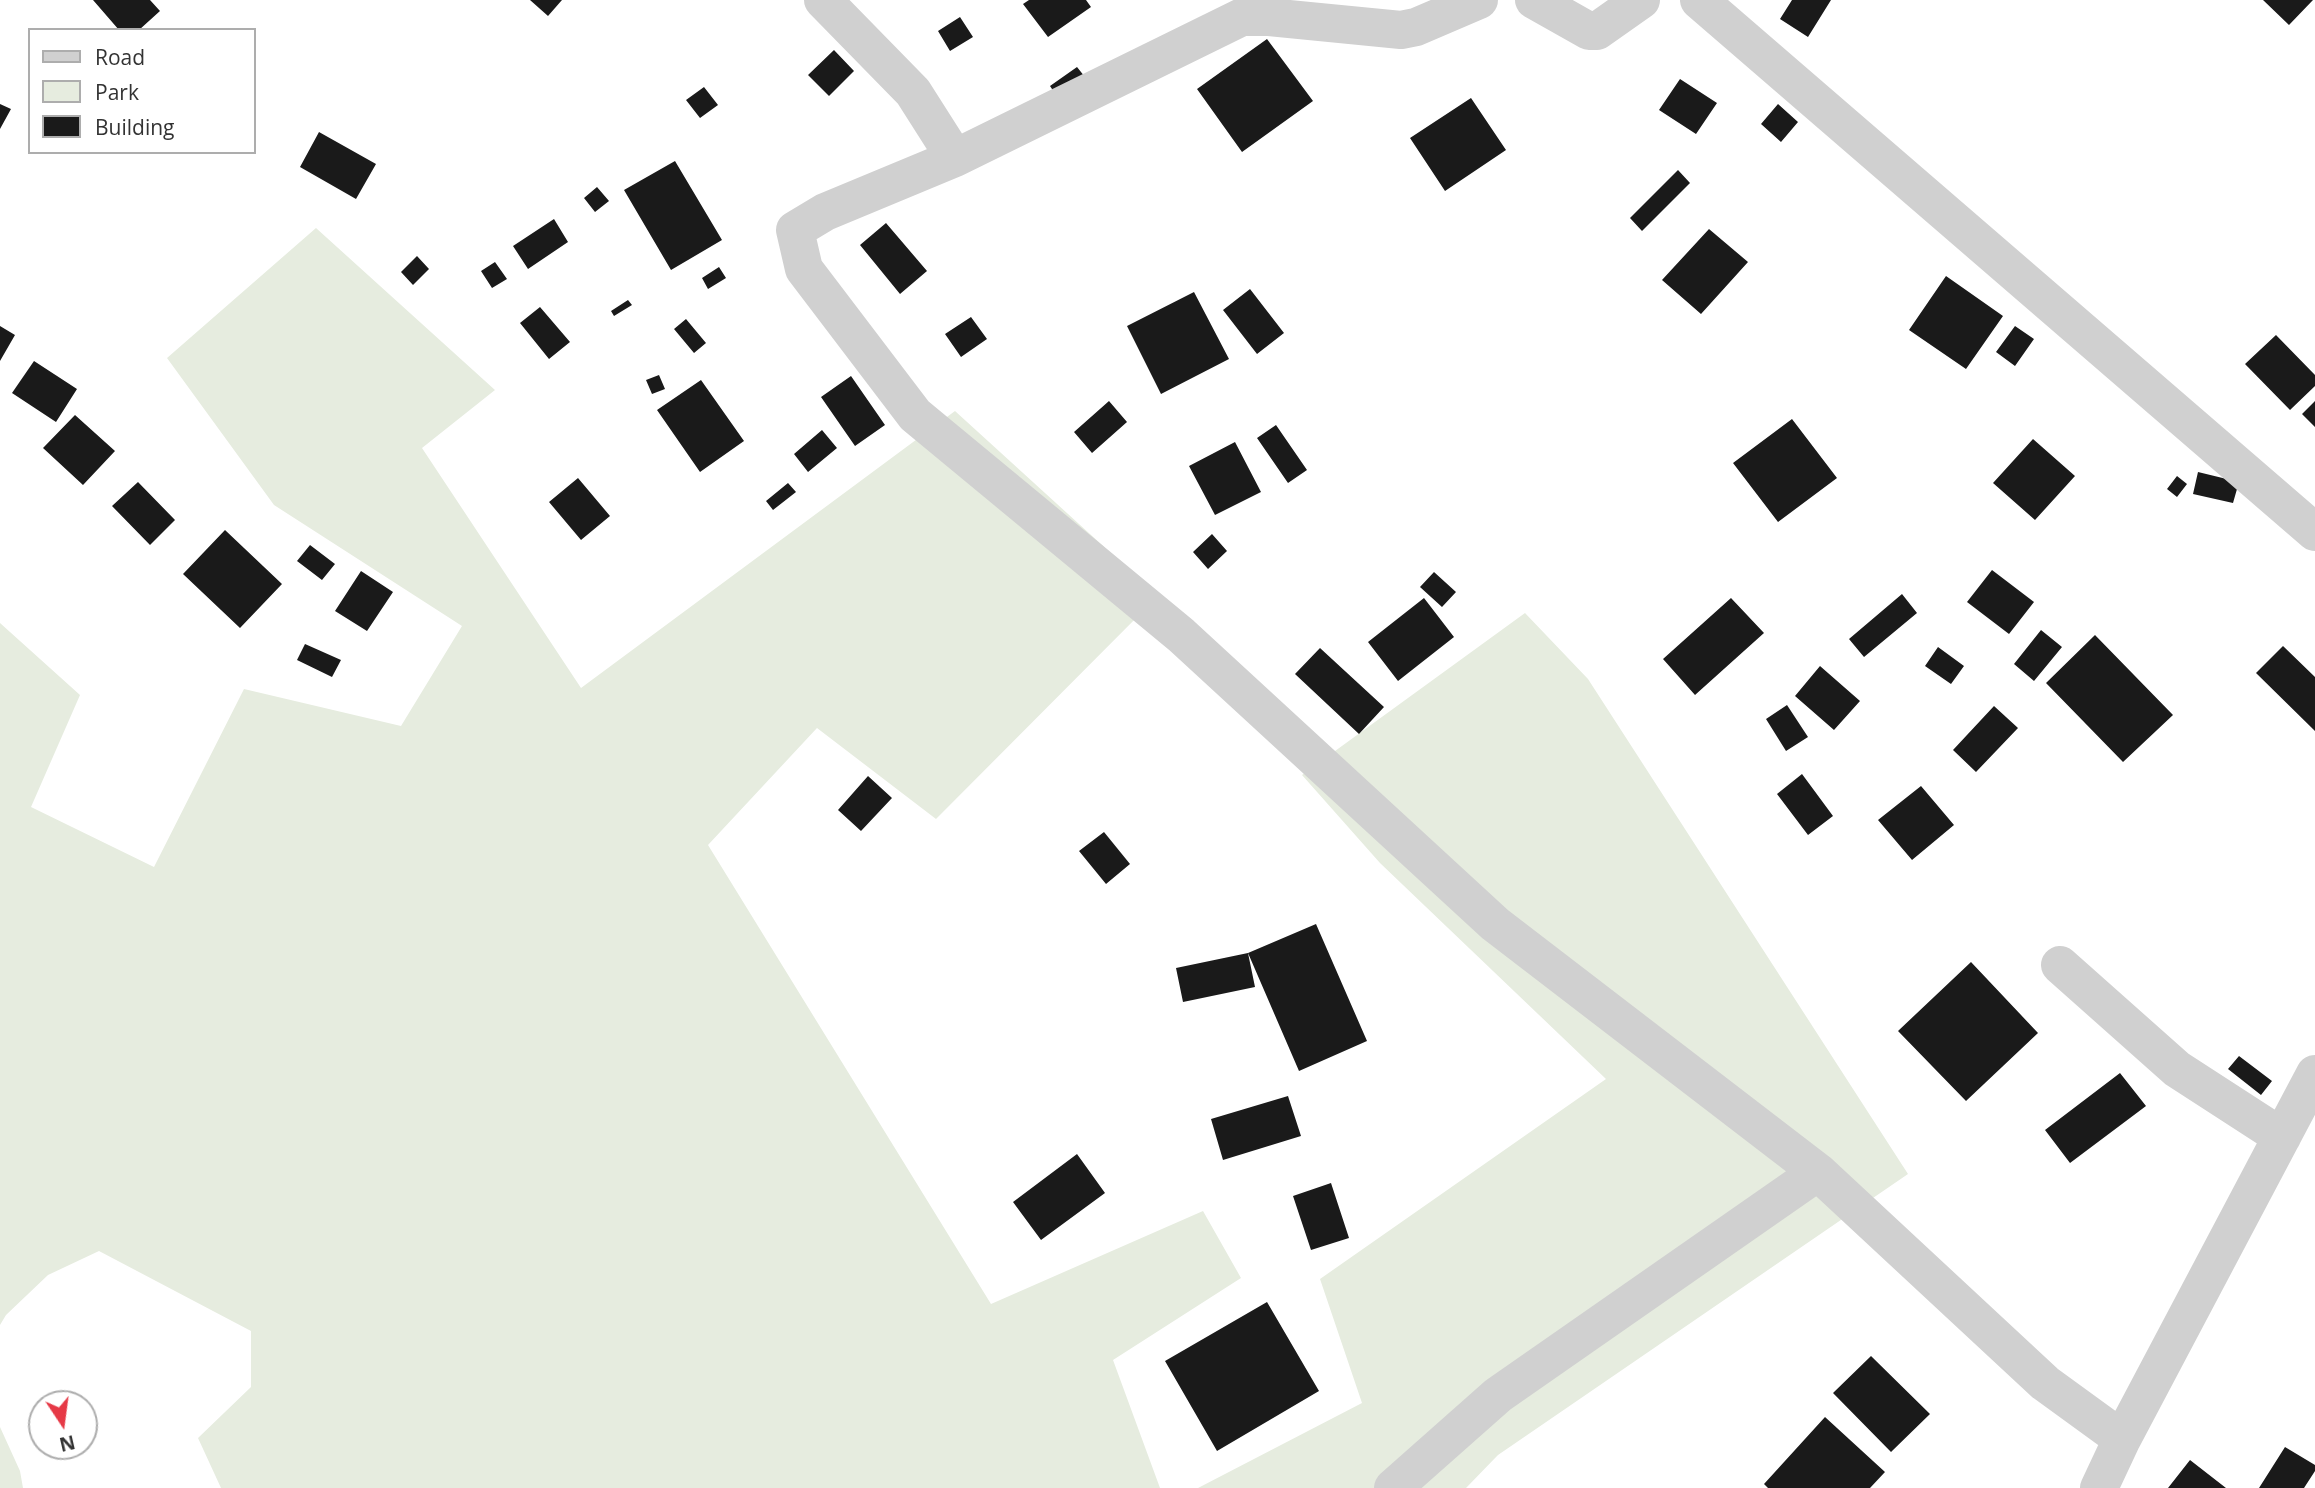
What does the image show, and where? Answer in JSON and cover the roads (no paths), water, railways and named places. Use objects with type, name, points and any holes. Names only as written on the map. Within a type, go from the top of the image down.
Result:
[{"type":"street","points":[[823,0],[912,92],[955,158]]},
{"type":"street","points":[[1479,0],[1416,27],[1401,30],[1269,17],[1242,17],[955,158],[825,212],[795,230],[804,269],[915,415],[1181,635],[1495,924],[1818,1172],[2045,1382],[2122,1439]]},
{"type":"street","points":[[1534,0],[1589,31],[1597,32],[1642,0]]},
{"type":"street","points":[[1699,0],[2315,532]]},
{"type":"street","points":[[2060,965],[2177,1069],[2282,1137]]},
{"type":"street","points":[[2099,1488],[2122,1439],[2315,1074]]},
{"type":"street","points":[[1393,1488],[1498,1395],[1818,1172]]}]
